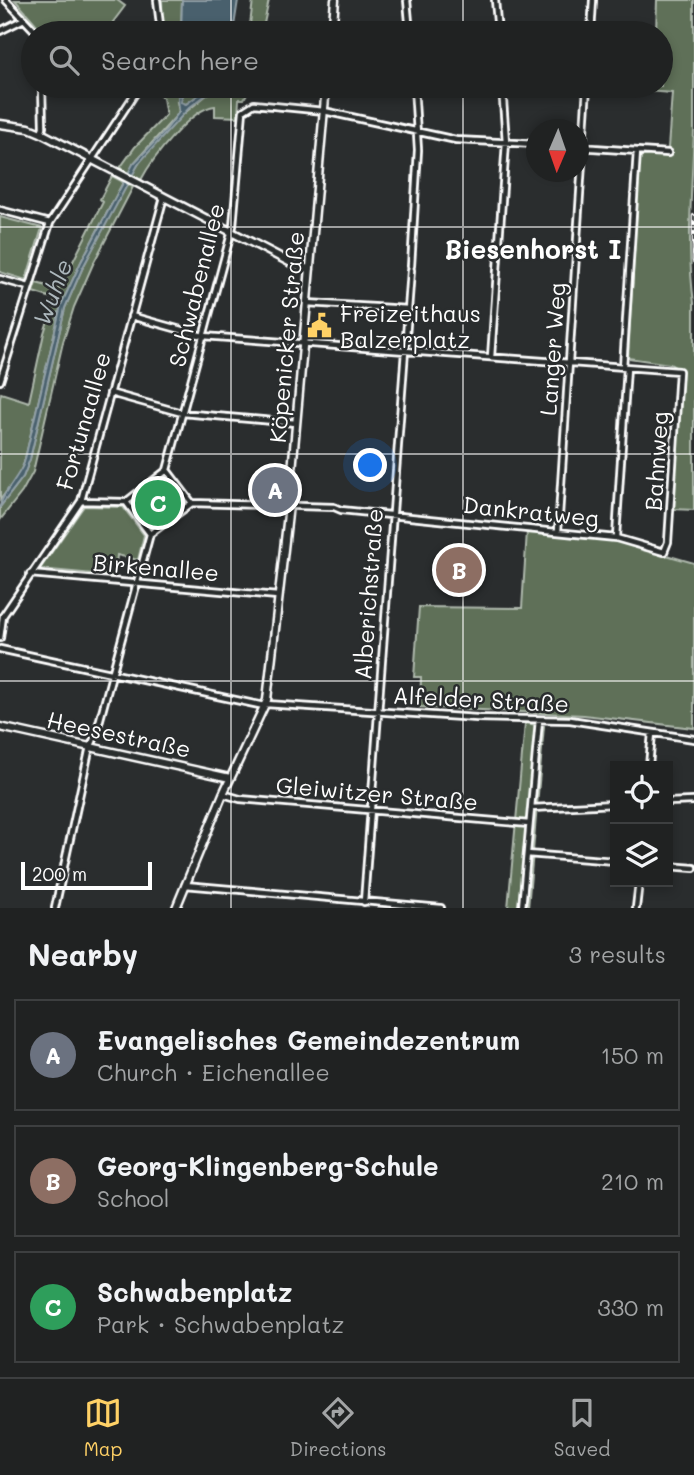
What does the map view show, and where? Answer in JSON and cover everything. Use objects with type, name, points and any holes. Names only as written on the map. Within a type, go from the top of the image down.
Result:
[{"type":"main road","points":[[333,21],[335,0]]},
{"type":"main road","name":"Köpenicker Straße","points":[[176,908],[230,778],[265,705],[289,505],[324,98]]},
{"type":"main road","points":[[0,124],[29,128],[41,133],[299,267],[310,269]]},
{"type":"main road","name":"Heesestraße","points":[[0,727],[230,778]]},
{"type":"street","points":[[0,31],[24,19],[6,0]]},
{"type":"street","points":[[157,0],[160,21]]},
{"type":"street","points":[[407,0],[409,21]]},
{"type":"street","points":[[495,0],[497,21]]},
{"type":"street","points":[[592,21],[593,0]]},
{"type":"street","points":[[41,133],[42,98]]},
{"type":"street","points":[[0,381],[50,223],[132,98]]},
{"type":"street","name":"Alberichstraße","points":[[364,902],[411,268],[418,150],[415,98]]},
{"type":"street","points":[[491,358],[506,142],[503,98]]},
{"type":"street","name":"Langer Weg","points":[[584,119],[586,98]]},
{"type":"street","name":"Schwabenallee","points":[[167,470],[231,232],[243,110],[254,104],[321,110]]},
{"type":"street","points":[[321,110],[456,140],[526,143]]},
{"type":"street","points":[[589,148],[668,153]]},
{"type":"street","points":[[616,538],[637,151]]},
{"type":"street","name":"Langer Weg","points":[[558,531],[579,182]]},
{"type":"street","name":"Fortunaallee","points":[[0,638],[3,616],[80,500],[164,197]]},
{"type":"street","points":[[0,210],[50,223]]},
{"type":"street","points":[[0,279],[30,288]]},
{"type":"street","points":[[307,303],[408,309]]},
{"type":"street","points":[[131,316],[203,336],[625,367]]},
{"type":"street","name":"Bahnweg","points":[[625,367],[679,371],[668,542],[664,552]]},
{"type":"street","points":[[110,393],[182,413],[296,423]]},
{"type":"street","points":[[55,908],[89,751],[113,674],[150,534],[192,503],[167,470],[126,502],[80,500]]},
{"type":"street","points":[[126,502],[150,534]]},
{"type":"street","name":"Dankratweg","points":[[192,503],[334,507],[341,510],[616,538],[664,552]]},
{"type":"street","name":"Birkenallee","points":[[30,574],[279,596]]},
{"type":"street","name":"Alfelder Straße","points":[[0,649],[265,705],[591,722],[694,738]]},
{"type":"street","points":[[522,908],[539,720]]},
{"type":"street","points":[[649,761],[652,733]]},
{"type":"street","name":"Gleiwitzer Straße","points":[[223,794],[235,798],[529,824]]},
{"type":"street","points":[[673,802],[694,801]]},
{"type":"street","points":[[531,808],[610,804]]},
{"type":"street","points":[[527,854],[610,861]]},
{"type":"street","points":[[673,866],[694,868]]},
{"type":"street","points":[[185,885],[364,902],[371,905],[441,908]]},
{"type":"street","points":[[636,908],[638,887]]},
{"type":"street","points":[[325,908],[326,898]]},
{"type":"green space","points":[[15,0],[117,0],[125,6],[114,21],[33,21]]},
{"type":"green space","points":[[162,0],[182,0],[181,21],[163,21]]},
{"type":"green space","points":[[253,0],[269,0],[265,21],[250,21]]},
{"type":"green space","points":[[657,0],[694,0],[694,130],[690,238],[694,303],[694,510],[673,509],[682,371],[670,364],[628,358],[640,153],[668,148],[673,98],[673,21],[656,21]]},
{"type":"green space","points":[[163,98],[194,98],[186,104],[177,102],[179,112],[133,164],[132,174],[144,156],[181,116],[203,98],[245,98],[239,99],[238,117],[215,116],[215,106],[195,115],[163,148],[141,180],[120,168],[135,147],[166,115]]},
{"type":"green space","points":[[112,176],[133,187],[74,307],[63,342],[33,472],[22,492],[0,520],[0,507],[23,477],[30,459],[65,308],[82,269],[127,184],[123,182],[61,305],[24,463],[19,475],[0,500],[1,393],[29,402],[44,333],[55,299],[33,292],[36,283],[59,289],[103,202],[100,199]]},
{"type":"green space","points":[[0,217],[42,228],[26,280],[0,272]]},
{"type":"green space","points":[[164,475],[169,477],[187,501],[186,505],[152,530],[148,530],[129,501]]},
{"type":"green space","points":[[84,506],[123,507],[144,535],[138,560],[117,555],[115,576],[40,569]]},
{"type":"green space","points":[[527,531],[614,540],[694,563],[694,728],[584,715],[420,707],[421,677],[414,677],[419,607],[522,608]]},
{"type":"green space","points":[[525,723],[544,726],[528,908],[508,908]]},
{"type":"water","points":[[182,0],[238,0],[235,21],[181,21]]},
{"type":"water","points":[[178,98],[182,98],[181,102],[186,104],[194,98],[202,98],[190,107],[139,163],[82,269],[65,308],[30,459],[23,477],[0,507],[24,463],[61,305],[133,164],[165,131],[179,112]]},
{"type":"railway","points":[[694,216],[694,261]]},
{"type":"place","name":"Freizeithaus Balzerplatz","points":[[320,326]]},
{"type":"place","name":"Evangelisches Gemeindezentrum","points":[[275,490]]},
{"type":"place","name":"Schwabenplatz","points":[[158,503]]},
{"type":"place","name":"Georg-Klingenberg-Schule","points":[[459,570]]},
{"type":"district","name":"Biesenhorst I","points":[[533,249]]},
{"type":"water label","name":"Wuhle","points":[[52,292]]}]
